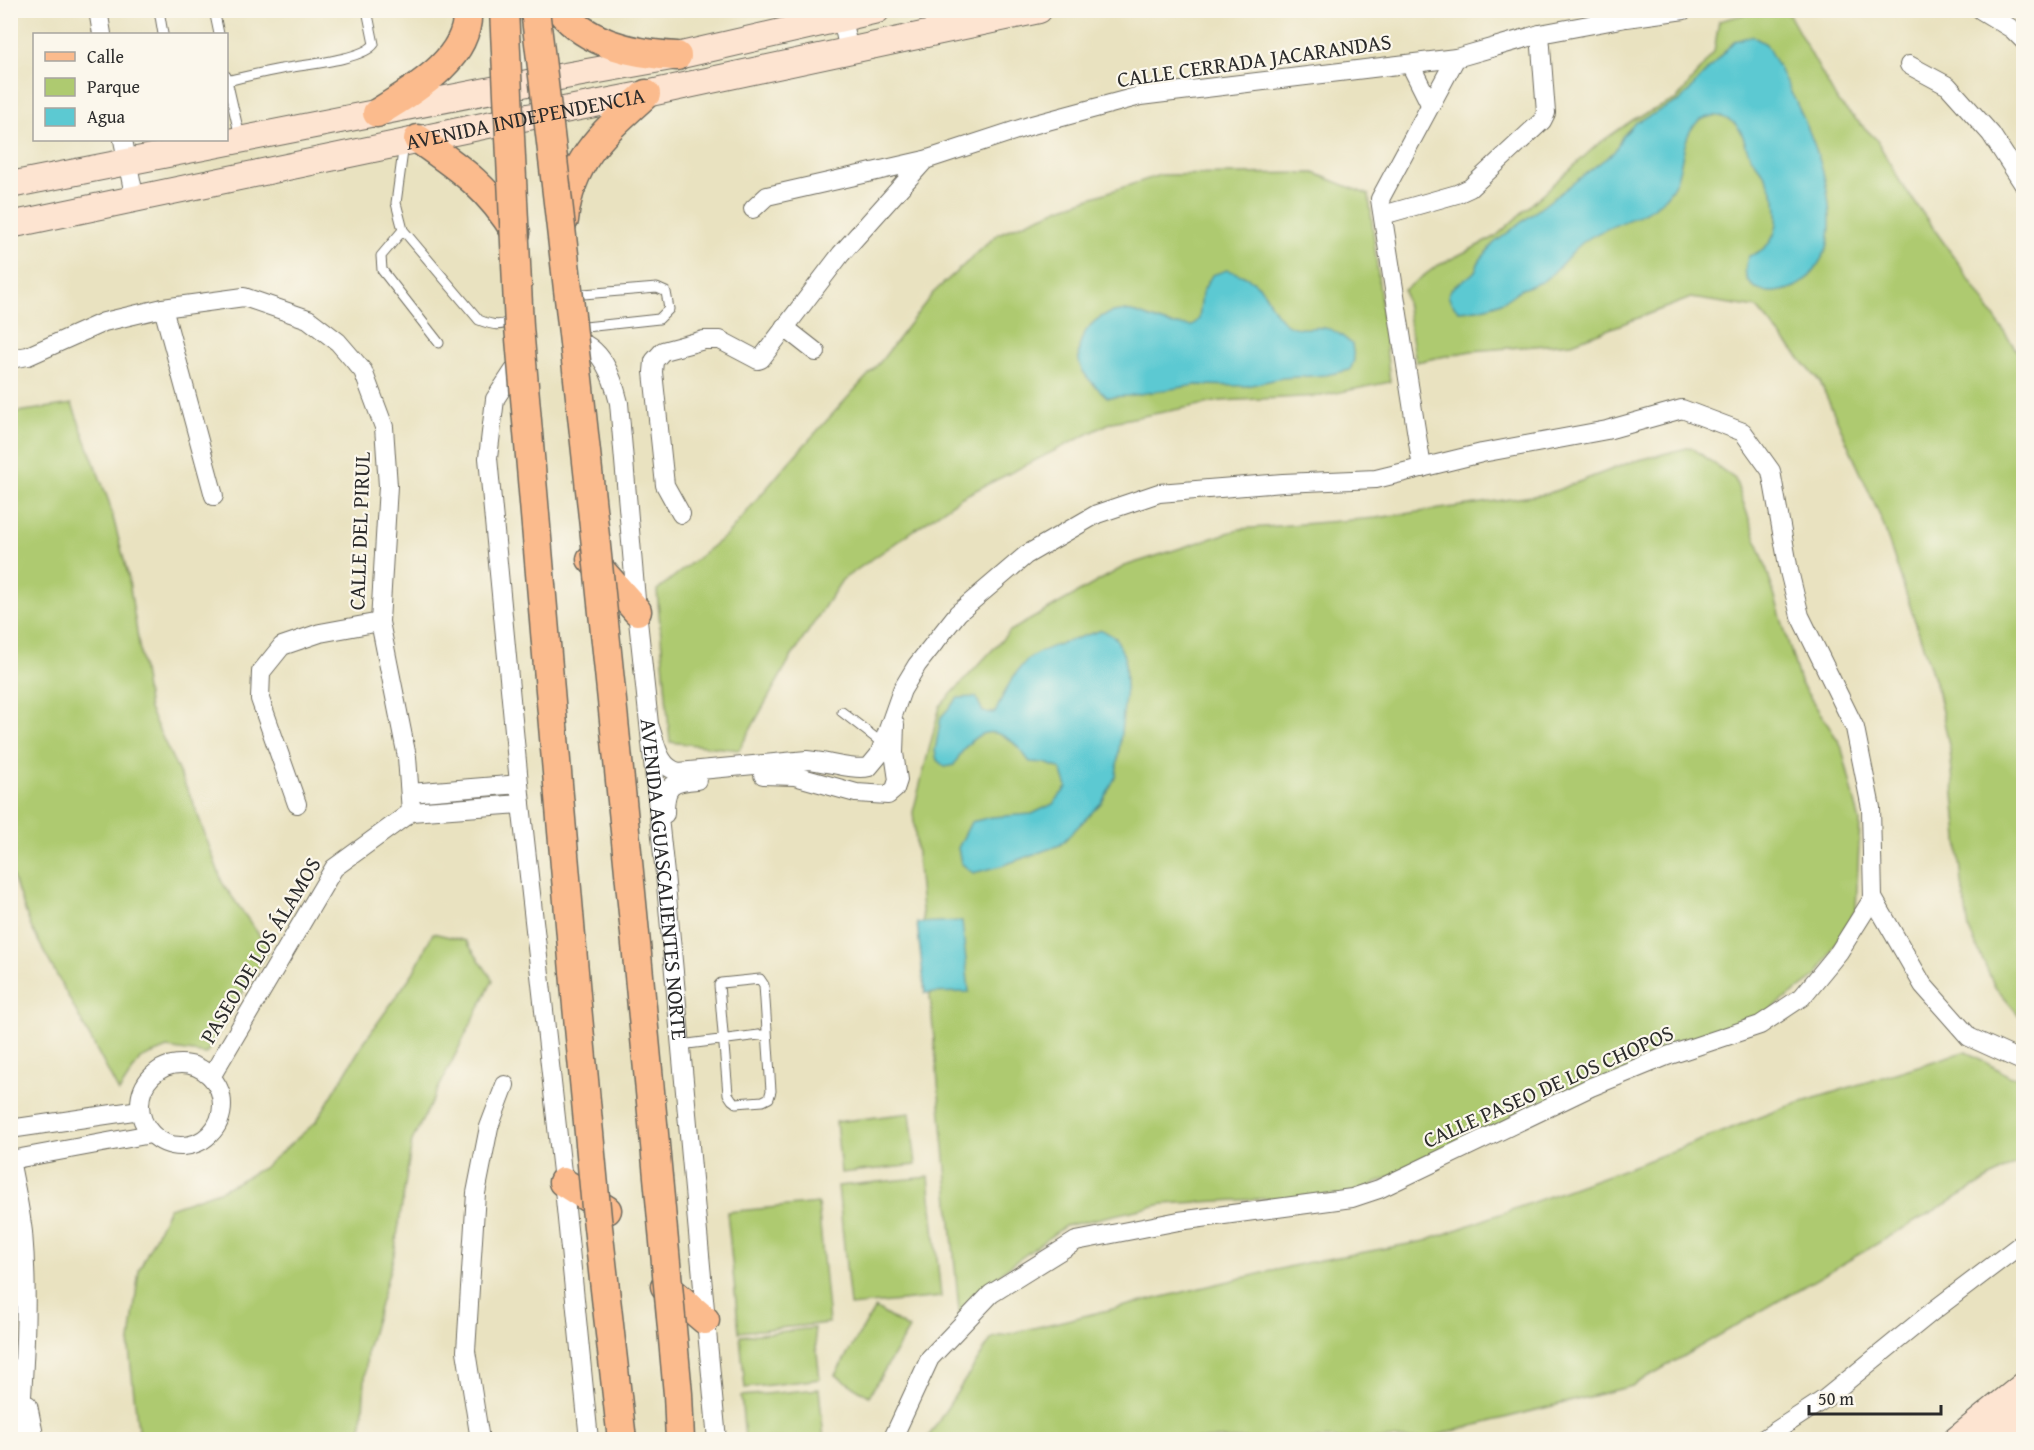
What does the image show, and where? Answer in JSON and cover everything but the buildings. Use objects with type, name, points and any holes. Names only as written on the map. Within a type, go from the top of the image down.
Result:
[{"type":"main road","points":[[377,113],[419,85],[452,56],[464,35],[468,22],[467,10]]},
{"type":"main road","points":[[492,10],[501,89],[502,122],[516,233],[629,1440]]},
{"type":"main road","points":[[504,10],[519,327],[577,1007],[597,1218],[622,1440]]},
{"type":"main road","points":[[535,10],[563,226],[637,946],[678,1395],[679,1440]]},
{"type":"main road","name":"AVENIDA AGUASCALIENTES NORTE","points":[[542,10],[550,112],[571,295],[591,559],[679,1440]]},
{"type":"main road","points":[[549,10],[570,193],[570,212],[563,226]]},
{"type":"main road","points":[[560,10],[569,21],[607,43],[638,52],[677,56]]},
{"type":"main road","name":"AVENIDA INDEPENDENCIA","points":[[10,185],[125,151],[241,140],[548,79],[677,56],[841,14],[877,10]]},
{"type":"main road","name":"AVENIDA INDEPENDENCIA","points":[[10,225],[646,94],[1033,11]]},
{"type":"main road","points":[[563,226],[571,186],[586,155],[610,126],[646,94]]},
{"type":"main road","points":[[411,141],[474,180],[504,214],[516,233]]},
{"type":"main road","points":[[591,559],[637,611]]},
{"type":"main road","points":[[563,1182],[607,1210]]},
{"type":"main road","points":[[665,1286],[705,1320]]},
{"type":"main road","points":[[1956,1440],[2024,1385]]},
{"type":"main road","points":[[1994,1440],[2024,1414]]},
{"type":"street","points":[[98,10],[102,33]]},
{"type":"street","points":[[1422,468],[1380,199],[1456,58],[1540,34],[1684,10]]},
{"type":"street","points":[[1981,10],[2020,32]]},
{"type":"street","points":[[841,14],[849,51]]},
{"type":"street","points":[[1383,215],[1457,194],[1470,188],[1542,121],[1546,113],[1540,34]]},
{"type":"street","name":"CALLE CERRADA JACARANDAS","points":[[753,208],[767,196],[925,160],[1032,125],[1140,96],[1456,58]]},
{"type":"street","points":[[1410,64],[1430,104]]},
{"type":"street","points":[[1909,65],[1948,86],[1991,134],[2024,185]]},
{"type":"street","points":[[125,151],[135,200]]},
{"type":"street","points":[[681,514],[664,485],[653,372],[654,361],[663,351],[704,340],[720,340],[760,360],[841,254],[925,160]]},
{"type":"street","name":"CALLE DEL PIRUL","points":[[10,359],[28,356],[104,322],[163,308],[244,297],[308,320],[338,342],[363,371],[384,427],[388,486],[380,622],[407,757],[411,812]]},
{"type":"street","points":[[163,308],[214,496]]},
{"type":"street","points":[[784,327],[816,352]]},
{"type":"street","name":"AVENIDA AGUASCALIENTES NORTE","points":[[573,334],[600,357],[612,379],[618,397],[717,1440]]},
{"type":"street","points":[[526,351],[495,399],[488,458],[521,804],[589,1440]]},
{"type":"street","points":[[650,728],[663,761],[669,768],[679,772],[807,760],[863,768],[876,760],[902,690],[917,665],[958,613],[1026,555],[1097,514],[1159,493],[1283,483],[1376,479],[1482,453],[1607,430],[1682,409],[1743,432],[1771,471],[1789,571],[1800,616],[1855,728],[1871,808],[1873,898],[1923,985],[1969,1037],[2024,1062]]},
{"type":"street","points":[[297,804],[260,699],[261,672],[282,646],[320,633],[380,622]]},
{"type":"street","points":[[665,874],[668,854],[665,800],[673,784],[681,781],[785,775],[805,778],[856,793],[888,795],[895,789],[898,780],[894,753],[895,707]]},
{"type":"street","points":[[410,793],[519,784]]},
{"type":"street","points":[[411,812],[521,804]]},
{"type":"street","name":"PASEO DE LOS ÁLAMOS","points":[[211,1077],[334,868],[411,812]]},
{"type":"street","name":"CALLE PASEO DE LOS CHOPOS","points":[[892,1440],[930,1358],[991,1294],[1076,1241],[1179,1221],[1352,1198],[1378,1189],[1591,1087],[1667,1056],[1760,1025],[1802,997],[1839,952],[1873,898]]},
{"type":"street","name":"PASEO DE LOS ÁLAMOS","points":[[140,1110],[142,1093],[150,1078],[163,1068],[180,1064],[197,1067],[211,1077],[219,1090],[222,1106],[218,1122],[209,1135],[195,1143],[180,1146],[164,1143],[152,1134]]},
{"type":"street","points":[[480,1440],[466,1351],[476,1193],[489,1127],[505,1085]]},
{"type":"street","points":[[10,1129],[140,1110],[144,1123],[152,1134],[11,1160],[22,1232],[25,1310],[24,1383],[20,1440]]},
{"type":"street","points":[[1762,1440],[1826,1398],[1933,1311],[2024,1242]]},
{"type":"street","points":[[24,1383],[35,1440]]},
{"type":"lane","points":[[159,10],[163,33]]},
{"type":"lane","points":[[214,10],[219,33]]},
{"type":"lane","points":[[228,79],[328,62],[363,52],[374,44],[367,10]]},
{"type":"lane","points":[[228,83],[241,140]]},
{"type":"lane","points":[[411,141],[396,203],[403,230],[479,320],[494,326],[504,326],[522,315]]},
{"type":"lane","points":[[403,230],[381,256],[382,270],[439,343]]},
{"type":"lane","points":[[571,295],[657,288],[666,292],[669,309],[659,319],[573,334]]},
{"type":"lane","points":[[842,712],[882,743]]},
{"type":"lane","points":[[760,979],[763,981],[768,1034],[771,1091],[769,1098],[763,1101],[736,1102],[732,1100],[728,1094],[718,989],[721,983],[760,979]]},
{"type":"lane","points":[[680,1046],[768,1034]]},
{"type":"green space","points":[[1757,11],[1787,11],[1838,102],[1876,139],[1901,183],[1957,261],[2023,360],[2023,1020],[1995,987],[1969,930],[1962,883],[1950,750],[1937,688],[1882,521],[1820,382],[1757,308],[1691,298],[1572,343],[1471,351],[1416,362],[1404,290],[1437,266],[1495,237],[1598,144],[1634,119],[1677,99],[1714,52],[1719,21]]},
{"type":"green space","points":[[1314,173],[1369,195],[1390,382],[1321,396],[1221,401],[1112,422],[962,497],[842,580],[790,659],[739,750],[670,742],[657,590],[728,534],[788,463],[881,361],[933,293],[998,234],[1063,207],[1160,175]]},
{"type":"green space","points":[[72,404],[109,502],[128,575],[149,709],[193,802],[223,884],[269,949],[206,1054],[167,1048],[140,1059],[119,1092],[31,927],[11,872],[11,413]]},
{"type":"green space","points":[[1691,447],[1735,479],[1766,567],[1800,682],[1841,745],[1860,822],[1856,909],[1817,976],[1749,1025],[1351,1194],[1163,1204],[1065,1226],[1003,1271],[960,1321],[913,812],[940,706],[1010,631],[1125,566],[1240,529],[1376,518],[1547,494],[1631,462]]},
{"type":"green space","points":[[433,933],[466,941],[493,980],[412,1141],[394,1255],[367,1350],[361,1439],[139,1439],[129,1349],[139,1270],[169,1208],[222,1190],[263,1168],[316,1122],[364,1042],[413,973]]},
{"type":"green space","points":[[1966,1051],[2011,1077],[2023,1076],[2023,1163],[2011,1166],[1632,1386],[1421,1439],[927,1439],[992,1338],[1305,1263],[1425,1241],[1647,1161],[1783,1108]]},
{"type":"green space","points":[[910,1113],[916,1165],[841,1173],[836,1122]]},
{"type":"green space","points":[[929,1177],[941,1297],[850,1306],[838,1186]]},
{"type":"green space","points":[[818,1203],[829,1323],[739,1332],[727,1212]]},
{"type":"green space","points":[[875,1308],[909,1329],[869,1396],[835,1375]]},
{"type":"green space","points":[[814,1328],[820,1379],[745,1388],[740,1336]]},
{"type":"green space","points":[[819,1389],[824,1439],[745,1439],[741,1396]]},
{"type":"water","points":[[1752,36],[1766,44],[1788,85],[1816,150],[1828,195],[1830,218],[1827,246],[1814,271],[1802,283],[1793,288],[1773,292],[1758,289],[1748,280],[1746,265],[1749,256],[1769,243],[1775,233],[1777,211],[1775,199],[1766,177],[1750,154],[1739,129],[1729,120],[1713,116],[1693,126],[1684,146],[1676,180],[1663,200],[1642,214],[1586,240],[1549,277],[1541,282],[1519,290],[1498,303],[1459,311],[1449,297],[1451,289],[1474,272],[1493,244],[1614,152],[1622,137],[1635,123],[1681,100],[1734,41]]},
{"type":"water","points":[[1227,270],[1256,283],[1276,313],[1287,324],[1301,328],[1332,330],[1352,344],[1354,360],[1350,370],[1326,375],[1282,378],[1247,386],[1196,385],[1107,397],[1085,374],[1078,355],[1080,345],[1083,336],[1096,320],[1105,315],[1125,311],[1169,324],[1192,326],[1199,319],[1202,293],[1212,275]]},
{"type":"water","points":[[1102,630],[1116,638],[1125,658],[1126,688],[1116,776],[1102,802],[1060,845],[1001,866],[973,873],[961,863],[958,848],[971,822],[992,817],[1032,814],[1053,804],[1067,787],[1061,769],[1045,763],[1030,762],[1013,742],[992,733],[984,733],[970,742],[954,765],[945,767],[937,760],[935,751],[941,717],[958,698],[976,697],[983,712],[995,713],[1012,679],[1027,660],[1051,647]]},
{"type":"water","points":[[962,921],[969,992],[925,993],[917,923]]}]
